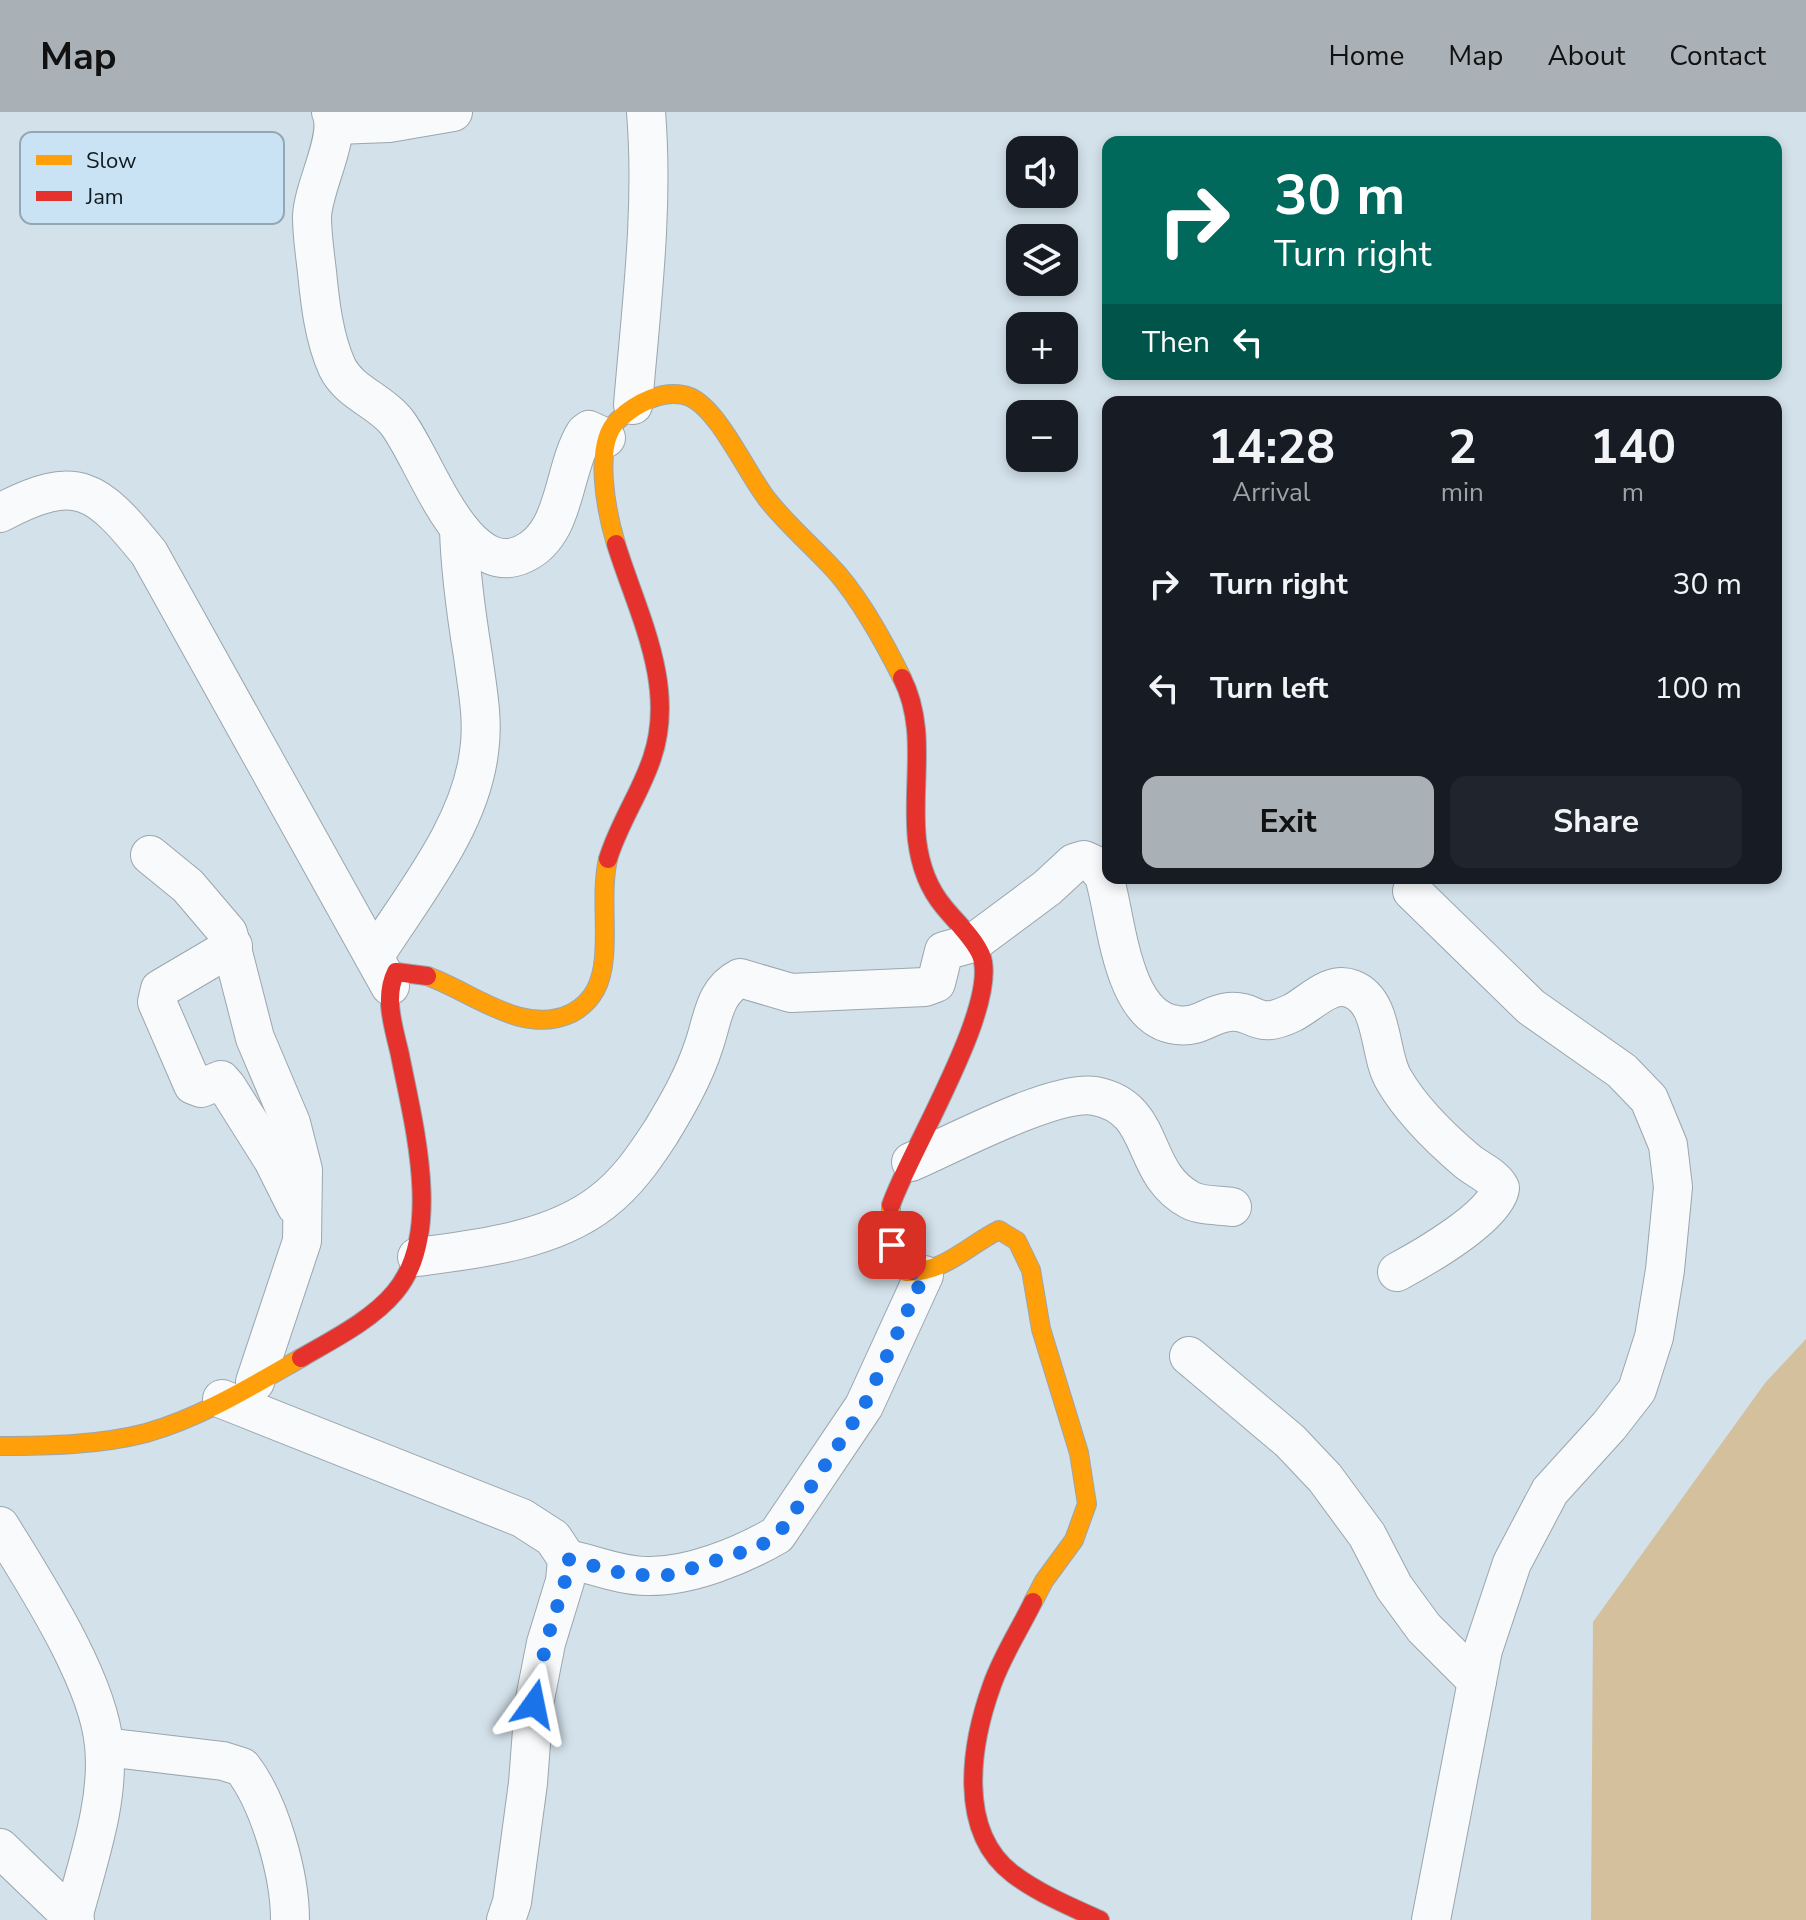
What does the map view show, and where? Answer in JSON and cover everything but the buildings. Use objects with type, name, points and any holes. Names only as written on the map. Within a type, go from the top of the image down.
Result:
[{"type":"street","points":[[453,112],[389,123],[334,118],[312,216],[327,336],[338,369],[350,384],[394,418],[447,513],[471,544],[496,556],[519,557],[536,548],[550,529],[585,433],[589,430],[606,438]]},
{"type":"street","points":[[633,405],[648,215],[646,112]]},
{"type":"street","points":[[382,972],[413,971],[436,978],[523,1018],[563,1016],[584,1006],[599,986],[605,944],[603,885],[607,860],[620,827],[649,772],[657,750],[662,719],[658,667],[610,520],[603,482],[606,438],[617,418],[633,405],[661,396],[687,396],[703,407],[754,482],[791,527],[813,546],[848,586],[913,699],[917,727],[915,787],[918,847],[928,883],[945,912],[980,953],[985,975],[966,1034],[890,1210],[892,1245],[906,1272],[924,1275],[947,1264],[978,1239],[999,1230],[1017,1241],[1031,1270],[1041,1329],[1079,1453],[1087,1504],[1074,1540],[1044,1581],[992,1684],[977,1742],[973,1810],[985,1840],[1011,1873],[1070,1907],[1100,1920]]},
{"type":"street","points":[[0,513],[50,490],[80,492],[114,509],[149,553],[382,972],[421,1205],[417,1257],[393,1295],[360,1323],[222,1399],[147,1432],[46,1445],[0,1446]]},
{"type":"street","points":[[382,972],[466,800],[479,754],[480,708],[460,569],[459,528]]},
{"type":"street","points":[[150,855],[188,886],[228,933],[255,1038],[295,1139],[303,1170],[302,1241],[255,1382]]},
{"type":"street","points":[[417,1257],[483,1248],[544,1231],[574,1219],[602,1202],[634,1171],[680,1101],[704,1046],[717,1000],[726,985],[740,978],[791,993],[925,987],[936,983],[944,951],[973,943],[1074,863],[1084,860],[1095,865],[1102,874]]},
{"type":"street","points":[[1106,884],[1134,993],[1145,1011],[1161,1021],[1197,1026],[1226,1012],[1240,1013],[1259,1022],[1274,1021],[1337,986],[1351,988],[1363,996],[1373,1012],[1384,1059],[1393,1079],[1423,1120],[1500,1188],[1493,1202],[1457,1236],[1397,1272]]},
{"type":"street","points":[[1412,891],[1531,1007],[1622,1071],[1649,1099],[1668,1145],[1673,1187],[1665,1270],[1654,1337],[1637,1390],[1550,1491],[1512,1563],[1483,1650],[1431,1920]]},
{"type":"street","points":[[233,946],[160,989],[157,1002],[193,1085],[201,1088],[221,1080],[227,1087],[273,1160],[303,1219]]},
{"type":"street","points":[[911,1162],[1041,1106],[1072,1097],[1095,1096],[1129,1111],[1144,1132],[1159,1172],[1171,1187],[1193,1202],[1232,1207]]},
{"type":"street","points":[[567,1559],[629,1575],[671,1575],[758,1547],[777,1535],[864,1406],[924,1275]]},
{"type":"street","points":[[1189,1356],[1290,1441],[1325,1478],[1367,1535],[1394,1587],[1424,1628],[1477,1681]]},
{"type":"street","points":[[222,1399],[522,1518],[553,1538],[567,1559],[565,1581],[546,1643],[534,1704],[528,1783],[512,1902],[506,1920]]},
{"type":"street","points":[[0,1526],[71,1652],[101,1718],[105,1747],[104,1777],[96,1829],[74,1919]]},
{"type":"street","points":[[105,1747],[223,1761],[242,1767],[266,1815],[278,1849],[290,1920]]},
{"type":"street","points":[[0,1848],[74,1919]]},
{"type":"shaded area","points":[[1806,1339],[1806,1920],[1591,1920],[1593,1622],[1765,1383]]},
{"type":"traffic: slow","points":[[616,544],[604,480],[605,445],[610,431],[625,414],[651,399],[671,394],[690,397],[701,404],[722,428],[775,509],[847,586],[873,624],[902,678]]},
{"type":"traffic: slow","points":[[427,976],[498,1010],[535,1020],[554,1019],[580,1008],[596,990],[603,966],[608,859]]},
{"type":"traffic: slow","points":[[891,1205],[891,1234],[906,1272],[944,1263],[999,1230],[1017,1241],[1031,1270],[1041,1329],[1079,1453],[1087,1504],[1074,1540],[1044,1581],[1033,1602]]},
{"type":"traffic: slow","points":[[0,1446],[92,1442],[146,1433],[206,1410],[301,1358]]},
{"type":"traffic: jam","points":[[608,859],[652,758],[660,703],[651,649],[616,544]]},
{"type":"traffic: jam","points":[[891,1205],[966,1042],[984,978],[978,948],[933,892],[920,858],[916,819],[917,737],[910,697],[902,678]]},
{"type":"traffic: jam","points":[[301,1358],[375,1312],[395,1292],[410,1268],[422,1209],[421,1177],[412,1112],[391,1013],[390,992],[396,972],[427,976]]},
{"type":"traffic: jam","points":[[1033,1602],[992,1685],[978,1733],[973,1785],[976,1811],[983,1834],[995,1856],[1013,1874],[1100,1920]]},
{"type":"route","points":[[534,1704],[546,1643],[565,1581],[567,1559],[629,1575],[671,1575],[758,1547],[777,1535],[789,1520],[864,1406],[924,1275],[906,1272],[892,1245]]}]
